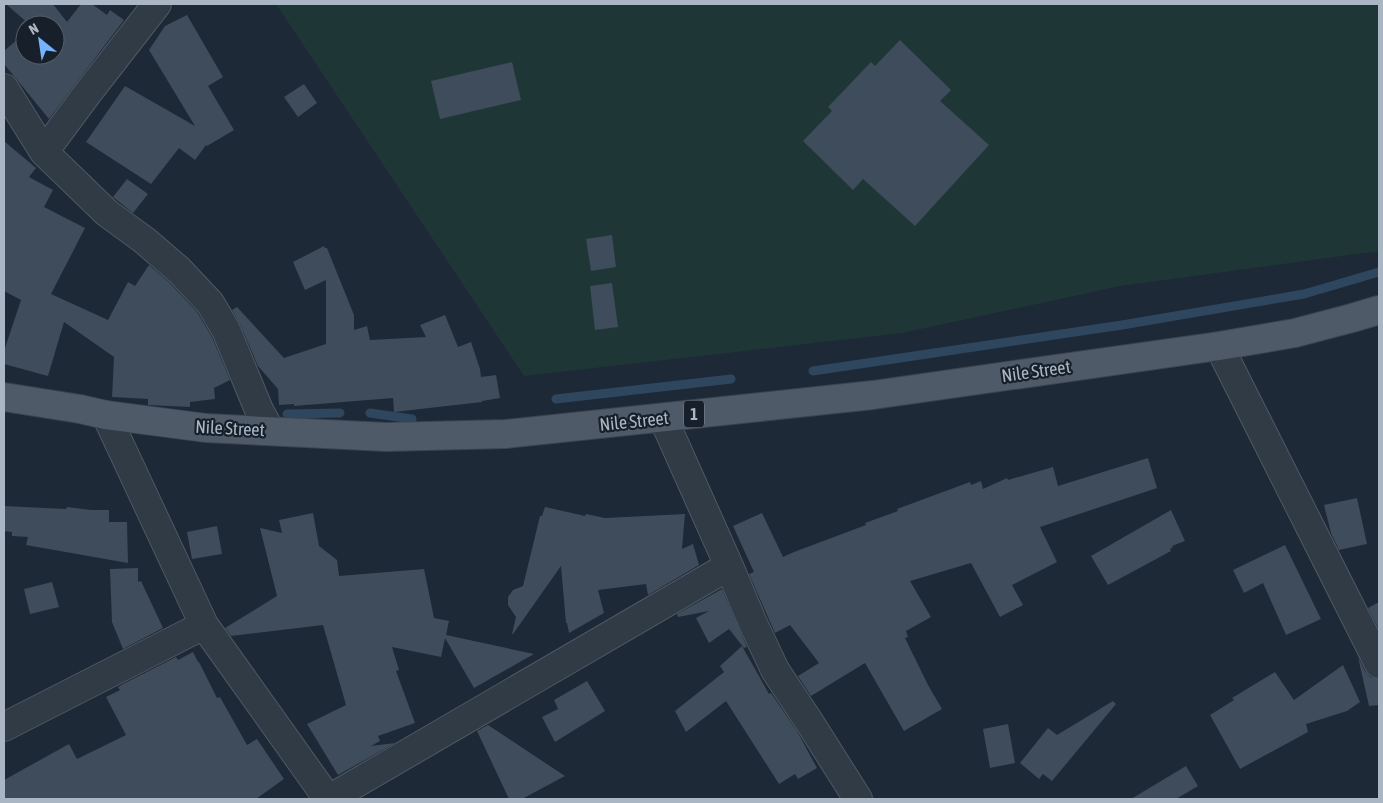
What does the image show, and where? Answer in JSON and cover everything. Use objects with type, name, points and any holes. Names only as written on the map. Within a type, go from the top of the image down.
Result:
[{"type":"main road","name":"Nile Street","points":[[4,397],[80,409],[106,416],[206,428],[386,437],[506,434],[872,395],[1219,346],[1295,333],[1379,310]]},
{"type":"street","points":[[44,152],[157,4]]},
{"type":"street","points":[[4,88],[44,152],[108,213],[179,270],[210,302],[226,330],[259,410],[270,430]]},
{"type":"street","points":[[1219,346],[1379,664]]},
{"type":"street","points":[[106,416],[204,625],[329,799],[729,566]]},
{"type":"street","points":[[663,418],[775,670],[858,799]]},
{"type":"street","points":[[4,727],[204,625]]},
{"type":"green space","points":[[276,4],[1379,4],[1379,251],[1120,286],[902,333],[524,376]]},
{"type":"building","points":[[6,4],[53,4],[62,15],[19,15]]},
{"type":"building","points":[[81,4],[92,4],[107,15],[110,10],[124,20],[49,119],[4,64],[4,51],[15,42],[15,65],[65,65],[65,19],[67,22]]},
{"type":"building","points":[[187,15],[223,77],[208,86],[234,130],[206,145],[195,160],[179,148],[151,184],[86,142],[125,86],[195,126],[149,50],[165,26]]},
{"type":"building","points":[[900,40],[951,90],[940,101],[989,145],[915,226],[863,179],[853,190],[803,141],[832,111],[828,107],[871,62],[875,66]]},
{"type":"building","points":[[512,62],[521,100],[440,119],[431,81]]},
{"type":"building","points":[[304,84],[317,103],[298,117],[284,97]]},
{"type":"building","points":[[4,141],[36,168],[29,177],[53,190],[44,207],[85,228],[51,294],[108,320],[128,282],[135,286],[149,265],[168,281],[197,312],[212,337],[230,380],[214,388],[215,399],[190,402],[190,407],[148,405],[148,399],[112,397],[114,357],[64,322],[48,376],[4,364],[4,351],[21,300],[4,291]]},
{"type":"building","points":[[127,179],[148,194],[133,213],[113,197]]},
{"type":"building","points":[[612,235],[616,267],[591,271],[586,239]]},
{"type":"building","points":[[324,246],[327,248],[354,315],[354,330],[367,326],[370,340],[426,337],[420,325],[445,315],[458,347],[471,342],[481,377],[496,375],[500,398],[482,402],[394,412],[393,398],[294,406],[294,404],[279,405],[278,389],[258,366],[232,310],[237,307],[284,358],[326,344],[326,280],[305,290],[293,262]]},
{"type":"building","points":[[612,283],[618,327],[595,330],[590,286]]},
{"type":"building","points":[[1148,458],[1157,488],[1040,527],[1057,562],[1012,585],[1023,605],[1000,617],[971,563],[910,581],[931,617],[906,631],[908,637],[905,638],[942,709],[904,731],[865,663],[811,696],[798,676],[819,663],[790,625],[775,633],[749,574],[754,572],[733,526],[762,513],[783,557],[866,525],[865,523],[898,511],[897,509],[970,482],[971,485],[981,481],[983,489],[1007,478],[1008,480],[1053,467],[1058,486]]},
{"type":"building","points":[[1357,498],[1367,544],[1339,550],[1331,533],[1324,505]]},
{"type":"building","points":[[4,506],[109,510],[109,522],[127,522],[128,563],[26,545],[28,537],[12,536],[12,532],[4,531]]},
{"type":"building","points":[[545,507],[585,516],[586,514],[605,518],[685,514],[682,549],[693,544],[699,565],[648,595],[646,584],[598,590],[604,613],[569,633],[566,623],[561,566],[512,634],[516,617],[508,605],[508,597],[513,590],[523,586],[540,516],[542,516]]},
{"type":"building","points":[[1171,510],[1185,541],[1172,546],[1171,551],[1108,585],[1091,556]]},
{"type":"building","points":[[313,513],[319,546],[337,560],[339,576],[424,569],[434,618],[449,621],[446,635],[534,654],[474,688],[445,638],[441,657],[392,647],[399,670],[396,671],[415,723],[378,736],[380,741],[371,746],[395,743],[338,775],[307,724],[346,705],[323,625],[231,636],[225,628],[277,596],[260,528],[282,533],[279,520]]},
{"type":"building","points":[[217,526],[222,554],[192,559],[187,532]]},
{"type":"building","points":[[1285,545],[1321,619],[1286,635],[1263,583],[1244,593],[1233,570]]},
{"type":"building","points":[[138,568],[138,582],[141,581],[163,628],[123,649],[112,622],[110,569]]},
{"type":"building","points":[[52,582],[59,607],[30,614],[24,589]]},
{"type":"building","points":[[722,589],[747,647],[744,648],[729,629],[709,643],[696,618],[709,611],[678,617],[677,614]]},
{"type":"building","points":[[1379,602],[1379,630],[1368,608]]},
{"type":"building","points":[[742,646],[769,694],[771,693],[797,731],[817,768],[798,779],[795,774],[779,784],[726,701],[686,732],[675,711],[724,672],[720,666]]},
{"type":"building","points":[[193,652],[217,698],[220,697],[247,745],[257,739],[284,779],[256,799],[4,799],[4,780],[69,744],[77,759],[126,735],[106,697],[120,690],[118,687],[123,684],[176,657],[178,660]]},
{"type":"building","points":[[1358,657],[1370,677],[1379,679],[1379,705],[1369,706]]},
{"type":"building","points":[[1343,665],[1360,702],[1347,711],[1306,724],[1308,732],[1240,769],[1210,715],[1234,700],[1232,698],[1275,672],[1294,700]]},
{"type":"building","points":[[587,681],[605,711],[555,742],[542,717],[558,709],[554,700]]},
{"type":"building","points":[[1113,701],[1116,704],[1052,781],[1043,774],[1039,779],[1020,763],[1048,728],[1057,735]]},
{"type":"building","points":[[1008,724],[1015,763],[990,768],[983,729]]},
{"type":"building","points":[[488,725],[565,776],[522,799],[509,799],[477,731]]},
{"type":"building","points":[[1186,766],[1198,786],[1176,799],[1131,799]]},
{"type":"waterway","points":[[813,371],[1122,325],[1304,294],[1379,272]]},
{"type":"waterway","points":[[556,399],[731,379]]},
{"type":"waterway","points":[[287,414],[340,413]]},
{"type":"waterway","points":[[370,413],[412,419]]}]
